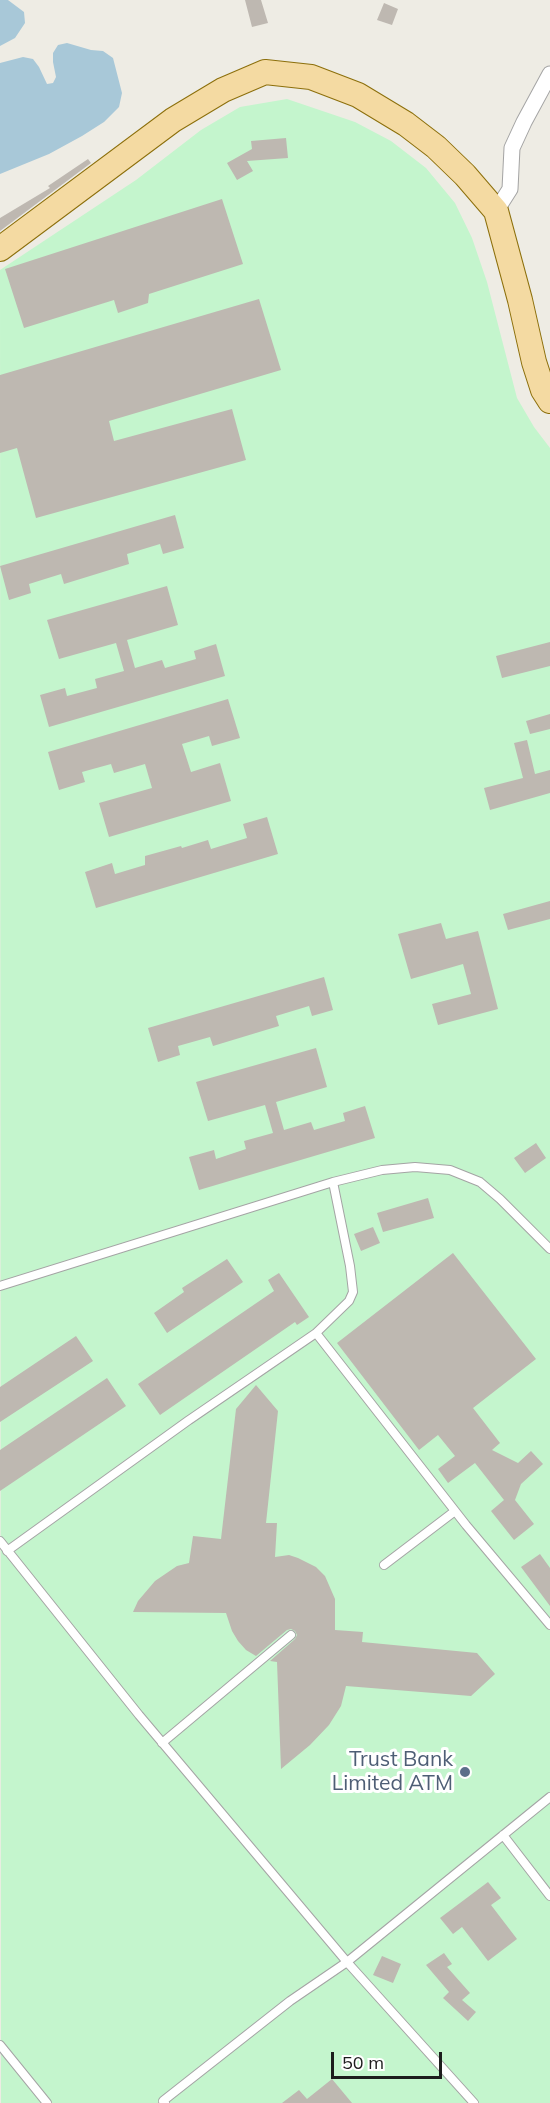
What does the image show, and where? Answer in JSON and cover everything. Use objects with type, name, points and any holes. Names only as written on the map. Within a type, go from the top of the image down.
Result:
[{"type":"main road","points":[[0,249],[174,120],[222,90],[266,72],[311,77],[358,95],[406,124],[436,147],[458,168],[496,211],[534,362],[543,390],[550,401]]},
{"type":"street","points":[[496,211],[510,189],[513,148],[550,74]]},
{"type":"lane","points":[[0,1286],[333,1182],[382,1170],[415,1167],[450,1170],[480,1182],[550,1249]]},
{"type":"lane","points":[[7,1551],[189,1420],[316,1333],[349,1301],[353,1292],[350,1266],[333,1182]]},
{"type":"lane","points":[[316,1333],[455,1511],[550,1625]]},
{"type":"lane","points":[[384,1565],[455,1511]]},
{"type":"lane","points":[[0,1541],[162,1743],[347,1962],[474,2103]]},
{"type":"lane","points":[[162,1743],[291,1635]]},
{"type":"lane","points":[[163,2102],[290,2001],[347,1962],[550,1797]]},
{"type":"lane","points":[[503,1835],[550,1896]]},
{"type":"lane","points":[[0,2045],[47,2103]]},
{"type":"green space","points":[[287,99],[355,122],[391,141],[426,168],[455,203],[472,238],[487,282],[517,398],[550,448],[550,2103],[1,2103],[0,270],[136,180],[201,130],[240,107]]},
{"type":"water","points":[[0,0],[8,0],[24,12],[25,23],[15,38],[0,46]]},
{"type":"water","points":[[67,43],[103,51],[113,58],[122,93],[119,107],[104,122],[82,136],[49,154],[0,174],[0,63],[23,57],[33,59],[47,84],[53,83],[56,77],[53,53],[58,45]]},
{"type":"building","points":[[245,0],[261,0],[268,23],[252,27]]},
{"type":"building","points":[[384,3],[398,9],[392,25],[377,20]]},
{"type":"building","points":[[286,138],[288,158],[247,161],[253,171],[237,180],[227,163],[252,149],[251,141]]},
{"type":"building","points":[[88,159],[91,163],[0,231],[0,218],[50,188],[48,186]]},
{"type":"building","points":[[222,199],[243,264],[149,294],[148,303],[118,313],[114,300],[24,328],[5,269]]},
{"type":"building","points":[[259,299],[281,370],[109,421],[114,441],[232,409],[246,460],[36,518],[17,448],[0,453],[0,375]]},
{"type":"building","points":[[175,515],[184,548],[163,554],[160,544],[127,554],[129,564],[64,584],[61,574],[29,584],[31,593],[9,600],[0,566]]},
{"type":"building","points":[[167,586],[178,625],[127,640],[135,668],[162,660],[165,668],[196,659],[194,651],[216,644],[225,676],[49,727],[40,695],[65,688],[67,696],[97,688],[95,679],[124,671],[116,643],[59,659],[47,620]]},
{"type":"building","points":[[550,642],[550,666],[502,678],[496,656]]},
{"type":"building","points":[[228,699],[240,738],[212,746],[209,736],[182,744],[191,772],[220,763],[231,801],[109,837],[99,803],[152,788],[145,764],[114,773],[111,764],[82,772],[85,782],[59,790],[48,752]]},
{"type":"building","points":[[550,714],[550,729],[530,734],[526,721]]},
{"type":"building","points":[[527,740],[535,774],[550,770],[550,793],[490,810],[484,788],[523,778],[514,743]]},
{"type":"building","points":[[267,817],[278,854],[96,908],[85,872],[112,863],[115,874],[145,865],[145,856],[208,840],[211,849],[247,838],[243,824]]},
{"type":"building","points":[[550,901],[550,919],[508,930],[503,914]]},
{"type":"building","points":[[441,923],[446,939],[478,931],[498,1009],[438,1025],[432,1004],[471,994],[463,964],[411,979],[398,934]]},
{"type":"building","points":[[324,977],[333,1010],[312,1016],[309,1006],[276,1016],[279,1026],[213,1046],[210,1037],[178,1046],[180,1055],[158,1062],[148,1028]]},
{"type":"building","points":[[316,1048],[327,1087],[276,1102],[284,1130],[311,1122],[314,1130],[345,1121],[343,1113],[365,1106],[375,1138],[199,1190],[189,1157],[214,1150],[216,1159],[246,1149],[244,1141],[273,1133],[265,1105],[208,1121],[196,1082]]},
{"type":"building","points":[[536,1143],[546,1158],[525,1173],[514,1158]]},
{"type":"building","points":[[428,1198],[434,1218],[383,1232],[377,1213]]},
{"type":"building","points":[[373,1227],[380,1243],[361,1251],[354,1234]]},
{"type":"building","points":[[453,1253],[536,1359],[473,1408],[500,1443],[492,1450],[518,1463],[531,1451],[543,1464],[521,1484],[515,1500],[534,1524],[514,1540],[491,1511],[504,1500],[475,1463],[448,1483],[438,1469],[455,1456],[438,1435],[419,1450],[337,1343]]},
{"type":"building","points":[[227,1259],[243,1282],[167,1333],[154,1313],[184,1292],[182,1288]]},
{"type":"building","points":[[279,1273],[309,1317],[297,1325],[295,1322],[160,1415],[138,1384],[274,1291],[268,1280]]},
{"type":"building","points":[[76,1336],[93,1361],[0,1422],[0,1387]]},
{"type":"building","points":[[107,1378],[126,1406],[0,1491],[0,1450]]},
{"type":"building","points":[[256,1385],[278,1411],[266,1523],[277,1523],[275,1557],[289,1555],[298,1558],[316,1567],[325,1576],[335,1599],[335,1630],[363,1632],[362,1642],[477,1653],[495,1674],[471,1696],[346,1686],[341,1706],[329,1725],[310,1745],[281,1769],[277,1662],[270,1661],[295,1639],[297,1635],[295,1631],[287,1630],[256,1656],[238,1641],[226,1613],[133,1612],[138,1601],[155,1581],[177,1566],[189,1563],[193,1536],[221,1539],[236,1409]]},
{"type":"building","points":[[540,1554],[550,1568],[550,1606],[521,1567]]},
{"type":"building","points":[[488,1882],[501,1898],[491,1905],[517,1939],[488,1961],[462,1927],[453,1934],[440,1918]]},
{"type":"building","points":[[444,1953],[452,1964],[447,1967],[470,1993],[462,2000],[476,2012],[468,2021],[443,1998],[449,1992],[426,1965]]},
{"type":"building","points":[[382,1956],[401,1964],[393,1983],[373,1975]]},
{"type":"building","points":[[332,2079],[352,2103],[282,2103],[299,2090],[307,2099]]},
{"type":"place","name":"Trust Bank Limited ATM","points":[[465,1772]]}]
